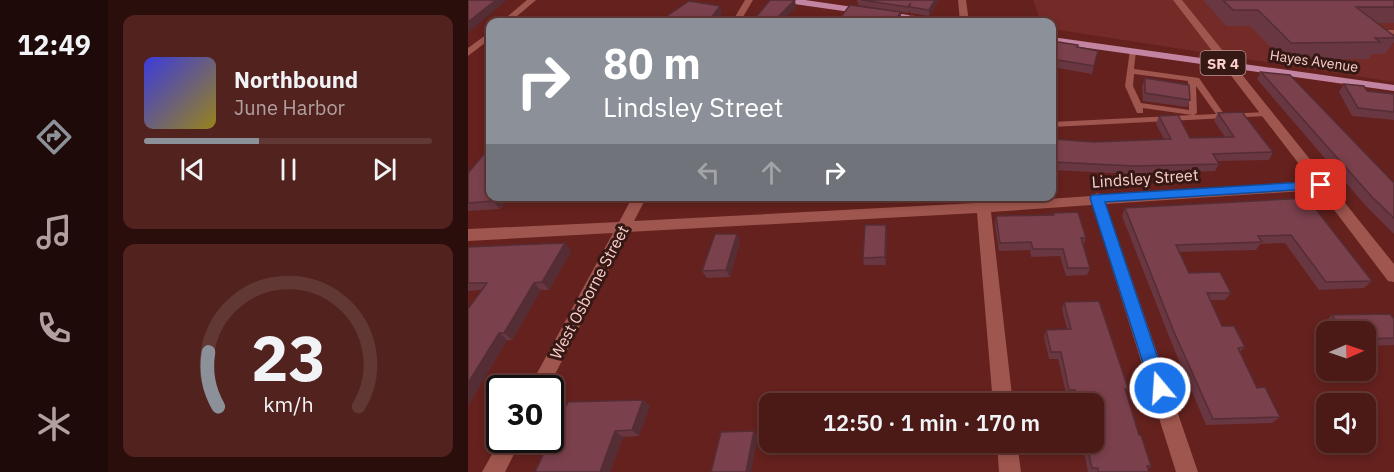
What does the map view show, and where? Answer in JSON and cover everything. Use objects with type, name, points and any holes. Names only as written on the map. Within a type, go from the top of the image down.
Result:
[{"type":"main road","points":[[787,0],[909,18]]},
{"type":"main road","name":"Hayes Avenue","points":[[1056,41],[1394,88]]},
{"type":"street","points":[[510,18],[532,0]]},
{"type":"street","points":[[738,18],[749,0]]},
{"type":"street","points":[[962,0],[964,18]]},
{"type":"street","points":[[1177,0],[1394,276]]},
{"type":"street","points":[[468,53],[486,41]]},
{"type":"street","name":"Lindsley Street","points":[[1056,199],[1321,185]]},
{"type":"street","points":[[1097,198],[1187,472]]},
{"type":"street","name":"West Osborne Street","points":[[545,375],[637,201]]},
{"type":"street","name":"Lindsley Street","points":[[468,235],[1012,201]]},
{"type":"street","points":[[983,202],[1002,393]]},
{"type":"street","points":[[493,472],[504,453]]},
{"type":"street","points":[[1008,453],[1010,472]]},
{"type":"lane","points":[[1383,42],[1370,33],[1394,32]]},
{"type":"lane","points":[[1132,51],[1129,86],[1144,121]]},
{"type":"lane","points":[[1130,70],[1196,80],[1221,116]]},
{"type":"lane","points":[[1192,80],[1196,115]]},
{"type":"lane","points":[[1137,105],[1196,115],[1266,114]]},
{"type":"lane","points":[[1056,125],[1144,121],[1196,115]]},
{"type":"shaded area","points":[[1033,0],[1394,0],[1394,82],[1056,30],[1056,18],[1040,18]]},
{"type":"building","points":[[468,0],[496,0],[468,22]]},
{"type":"building","points":[[770,0],[795,0],[777,18],[755,18]]},
{"type":"building","points":[[862,0],[935,0],[929,10],[910,7],[910,4],[908,7]]},
{"type":"building","points":[[1223,0],[1394,0],[1394,7],[1356,7],[1394,38],[1375,38],[1380,42],[1291,43],[1258,10],[1233,10]]},
{"type":"building","points":[[689,1],[720,6],[711,18],[664,18]]},
{"type":"building","points":[[850,5],[901,12],[897,18],[840,18]]},
{"type":"building","points":[[1056,42],[1098,51],[1094,66],[1056,60]]},
{"type":"building","points":[[1261,72],[1290,75],[1394,183],[1394,218],[1372,197]]},
{"type":"building","points":[[1145,78],[1189,85],[1190,100],[1145,93]]},
{"type":"building","points":[[1344,84],[1364,86],[1367,91],[1394,94],[1394,112],[1358,108]]},
{"type":"building","points":[[1242,112],[1273,152],[1213,154],[1219,164],[1134,166],[1056,162],[1056,139],[1094,142],[1171,139],[1159,116],[1178,115],[1190,138],[1234,137],[1218,113]]},
{"type":"building","points":[[486,154],[486,201],[493,201],[468,203],[468,173]]},
{"type":"building","points":[[1307,198],[1372,281],[1326,282],[1291,235],[1258,236],[1262,242],[1176,245],[1189,273],[1220,272],[1231,293],[1207,293],[1222,326],[1234,326],[1245,347],[1238,348],[1257,388],[1265,387],[1280,417],[1213,419],[1174,332],[1125,208]]},
{"type":"building","points":[[1078,212],[1086,238],[1081,238],[1090,268],[1068,268],[1063,249],[1033,249],[1031,242],[1000,243],[996,216],[1054,215],[1053,213]]},
{"type":"building","points":[[865,225],[886,225],[885,257],[863,258]]},
{"type":"building","points":[[715,234],[737,234],[726,270],[702,271]]},
{"type":"building","points":[[565,243],[542,282],[534,283],[504,333],[499,333],[468,383],[468,309],[487,283],[468,283],[468,247]]},
{"type":"building","points":[[1099,301],[1128,388],[1125,389],[1139,435],[1141,435],[1151,466],[1147,466],[1149,472],[1098,472],[1098,468],[1092,468],[1089,453],[1104,453],[1104,393],[1076,393],[1075,390],[1069,390],[1061,352],[1051,352],[1046,330],[1071,329],[1064,302]]},
{"type":"building","points":[[1390,314],[1394,319],[1394,338],[1376,339],[1376,321],[1336,321],[1332,315]]},
{"type":"building","points":[[643,400],[632,430],[615,431],[600,472],[535,472],[544,453],[564,453],[564,410],[568,402]]},
{"type":"building","points":[[754,431],[746,472],[711,472],[721,432]]},
{"type":"route","points":[[1160,388],[1097,198],[1321,185]]}]
